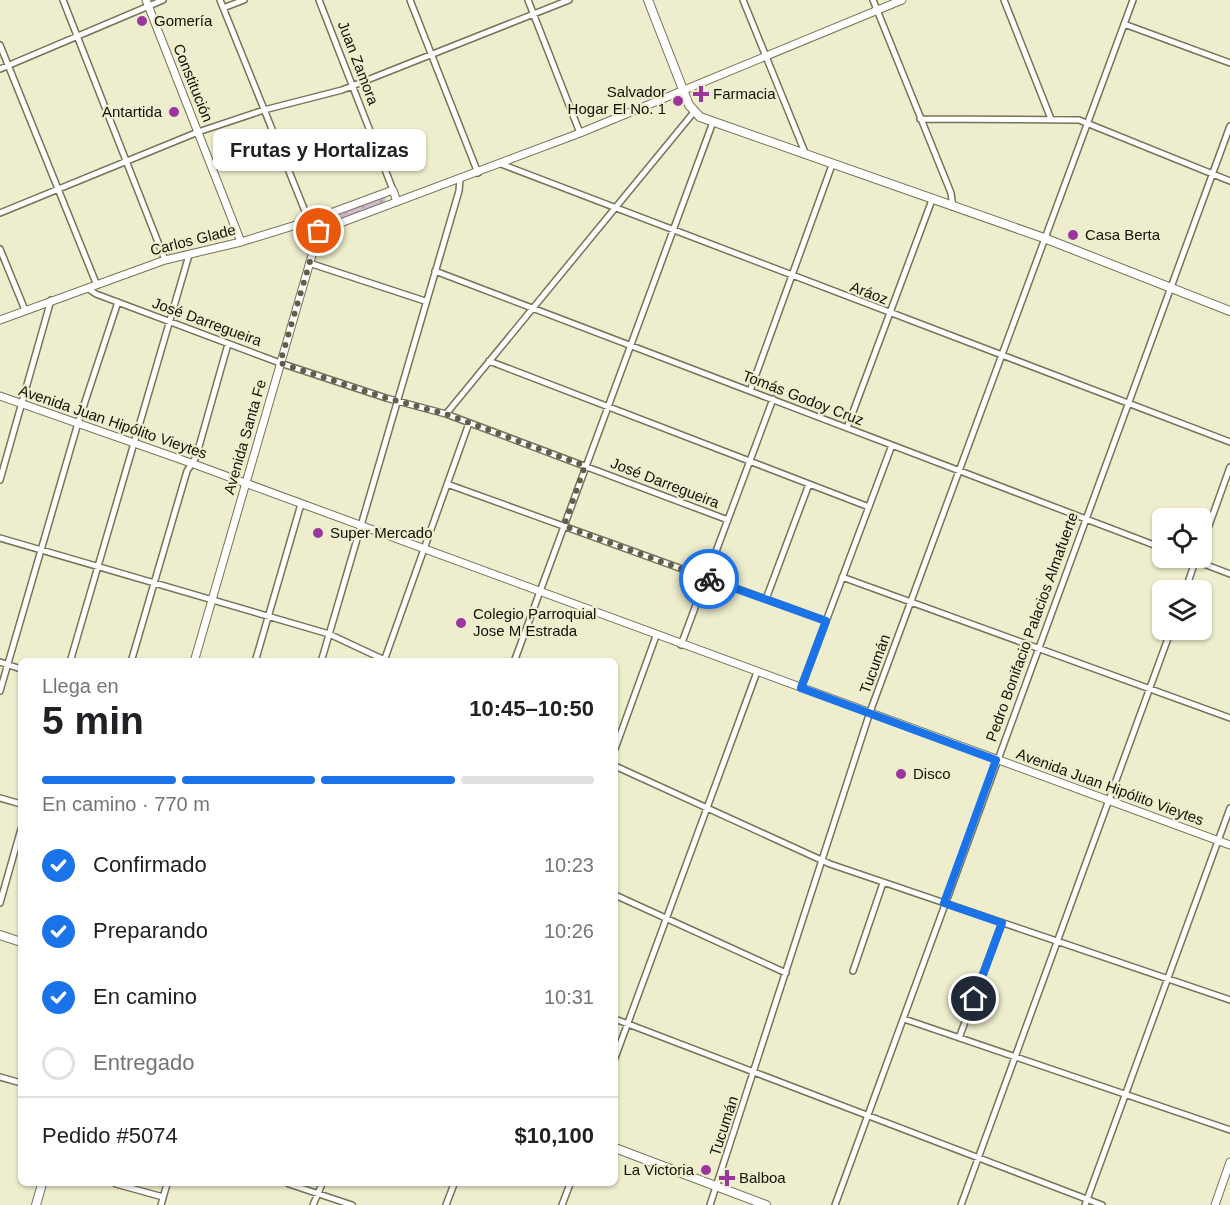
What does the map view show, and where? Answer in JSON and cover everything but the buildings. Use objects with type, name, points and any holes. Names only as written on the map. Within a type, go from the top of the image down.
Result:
[{"type":"main road","points":[[648,0],[694,112],[713,122],[807,156],[1044,238],[1230,310]]},
{"type":"main road","points":[[0,936],[18,941]]},
{"type":"main road","points":[[618,1149],[766,1205]]},
{"type":"main road","points":[[36,1205],[41,1186]]},
{"type":"street","points":[[63,0],[165,260]]},
{"type":"street","points":[[0,69],[78,36],[147,3],[163,0]]},
{"type":"street","points":[[220,0],[264,110],[312,220],[319,231],[501,164],[903,0]]},
{"type":"street","points":[[223,8],[244,0]]},
{"type":"street","name":"Juan Zamora","points":[[319,0],[397,202]]},
{"type":"street","points":[[410,0],[478,173]]},
{"type":"street","points":[[528,0],[580,132]]},
{"type":"street","points":[[0,213],[198,132],[264,110],[352,86],[569,0]]},
{"type":"street","points":[[742,0],[807,156]]},
{"type":"street","points":[[873,0],[951,193],[953,207]]},
{"type":"street","points":[[1004,0],[1051,119]]},
{"type":"street","name":"Tucumán","points":[[710,1205],[870,712],[1133,0]]},
{"type":"street","name":"Constitución","points":[[147,3],[241,242]]},
{"type":"street","points":[[1124,24],[1230,63]]},
{"type":"street","points":[[0,45],[96,283]]},
{"type":"street","points":[[446,414],[694,112]]},
{"type":"street","points":[[920,119],[1074,119],[1230,181]]},
{"type":"street","points":[[515,658],[713,122]]},
{"type":"street","name":"Pedro Bonifacio Palacios Almafuerte","points":[[835,1205],[1230,126]]},
{"type":"street","name":"Aráoz","points":[[501,164],[1230,442]]},
{"type":"street","points":[[750,391],[832,165]]},
{"type":"street","points":[[322,658],[459,190],[460,179]]},
{"type":"street","name":"Carlos Glade","points":[[0,320],[96,283],[165,260],[241,242],[312,220],[327,212],[393,190]]},
{"type":"street","points":[[847,428],[932,200]]},
{"type":"street","name":"Avenida Santa Fe","points":[[195,658],[319,231]]},
{"type":"street","points":[[0,249],[25,310]]},
{"type":"street","points":[[71,658],[189,255]]},
{"type":"street","points":[[309,263],[425,300]]},
{"type":"street","name":"Tomás Godoy Cruz","points":[[435,271],[1152,544]]},
{"type":"street","name":"José Darregueira","points":[[86,287],[96,294],[280,363],[446,414],[728,520]]},
{"type":"street","points":[[0,480],[51,300]]},
{"type":"street","points":[[0,691],[78,423],[118,302]]},
{"type":"street","points":[[132,658],[191,463],[196,456],[228,344]]},
{"type":"street","points":[[489,361],[869,507]]},
{"type":"street","name":"Avenida Juan Hipólito Vieytes","points":[[0,396],[134,442],[539,593],[1230,845]]},
{"type":"street","points":[[681,645],[773,399]]},
{"type":"street","points":[[387,658],[423,550],[470,423]]},
{"type":"street","points":[[801,688],[892,445]]},
{"type":"street","points":[[1212,517],[1230,467]]},
{"type":"street","points":[[447,484],[826,621]]},
{"type":"street","points":[[766,599],[809,484]]},
{"type":"street","points":[[256,658],[301,504]]},
{"type":"street","points":[[0,538],[329,634],[380,658]]},
{"type":"street","points":[[1212,567],[1230,574]]},
{"type":"street","points":[[842,577],[1230,718]]},
{"type":"street","points":[[618,741],[656,636]]},
{"type":"street","points":[[961,1205],[1167,640]]},
{"type":"street","points":[[0,662],[18,668]]},
{"type":"street","points":[[618,1050],[757,672]]},
{"type":"street","points":[[618,767],[822,861],[1230,1000]]},
{"type":"street","points":[[0,798],[18,803]]},
{"type":"street","points":[[1086,1202],[1230,808]]},
{"type":"street","points":[[0,903],[18,840]]},
{"type":"street","points":[[853,971],[883,883]]},
{"type":"street","points":[[618,896],[786,973]]},
{"type":"street","points":[[959,1038],[1002,923]]},
{"type":"street","points":[[904,1019],[1230,1130]]},
{"type":"street","points":[[618,1020],[753,1073],[979,1156],[1086,1202],[1102,1205]]},
{"type":"street","points":[[0,1077],[18,1082]]},
{"type":"street","points":[[1215,1205],[1230,1162]]},
{"type":"street","points":[[123,1186],[163,1197]]},
{"type":"street","points":[[161,1205],[166,1186]]},
{"type":"street","points":[[295,1186],[352,1205]]},
{"type":"street","points":[[314,1205],[321,1186]]},
{"type":"street","points":[[446,1205],[453,1186]]},
{"type":"street","points":[[562,1205],[569,1186]]},
{"type":"shaded area","points":[[386,196],[385,203],[334,222],[328,219]]},
{"type":"way so far","points":[[319,231],[280,363],[386,398],[446,414],[585,466],[564,526],[709,579]]},
{"type":"place","name":"Gomería","points":[[142,21]]},
{"type":"place","name":"Farmacia","points":[[701,94]]},
{"type":"place","name":"Salvador Hogar El No. 1","points":[[678,101]]},
{"type":"place","name":"Antartida","points":[[174,112]]},
{"type":"place","name":"Frutas y Hortalizas","points":[[319,231]]},
{"type":"place","name":"Casa Berta","points":[[1073,235]]},
{"type":"place","name":"Super Mercado","points":[[318,533]]},
{"type":"place","name":"Colegio Parroquial Jose M Estrada","points":[[461,623]]},
{"type":"place","name":"Disco","points":[[901,774]]},
{"type":"place","name":"La Victoria","points":[[706,1170]]},
{"type":"place","name":"Balboa","points":[[727,1178]]},
{"type":"route","points":[[709,579],[826,621],[801,688],[996,760],[944,903],[1002,923],[974,999]]}]
